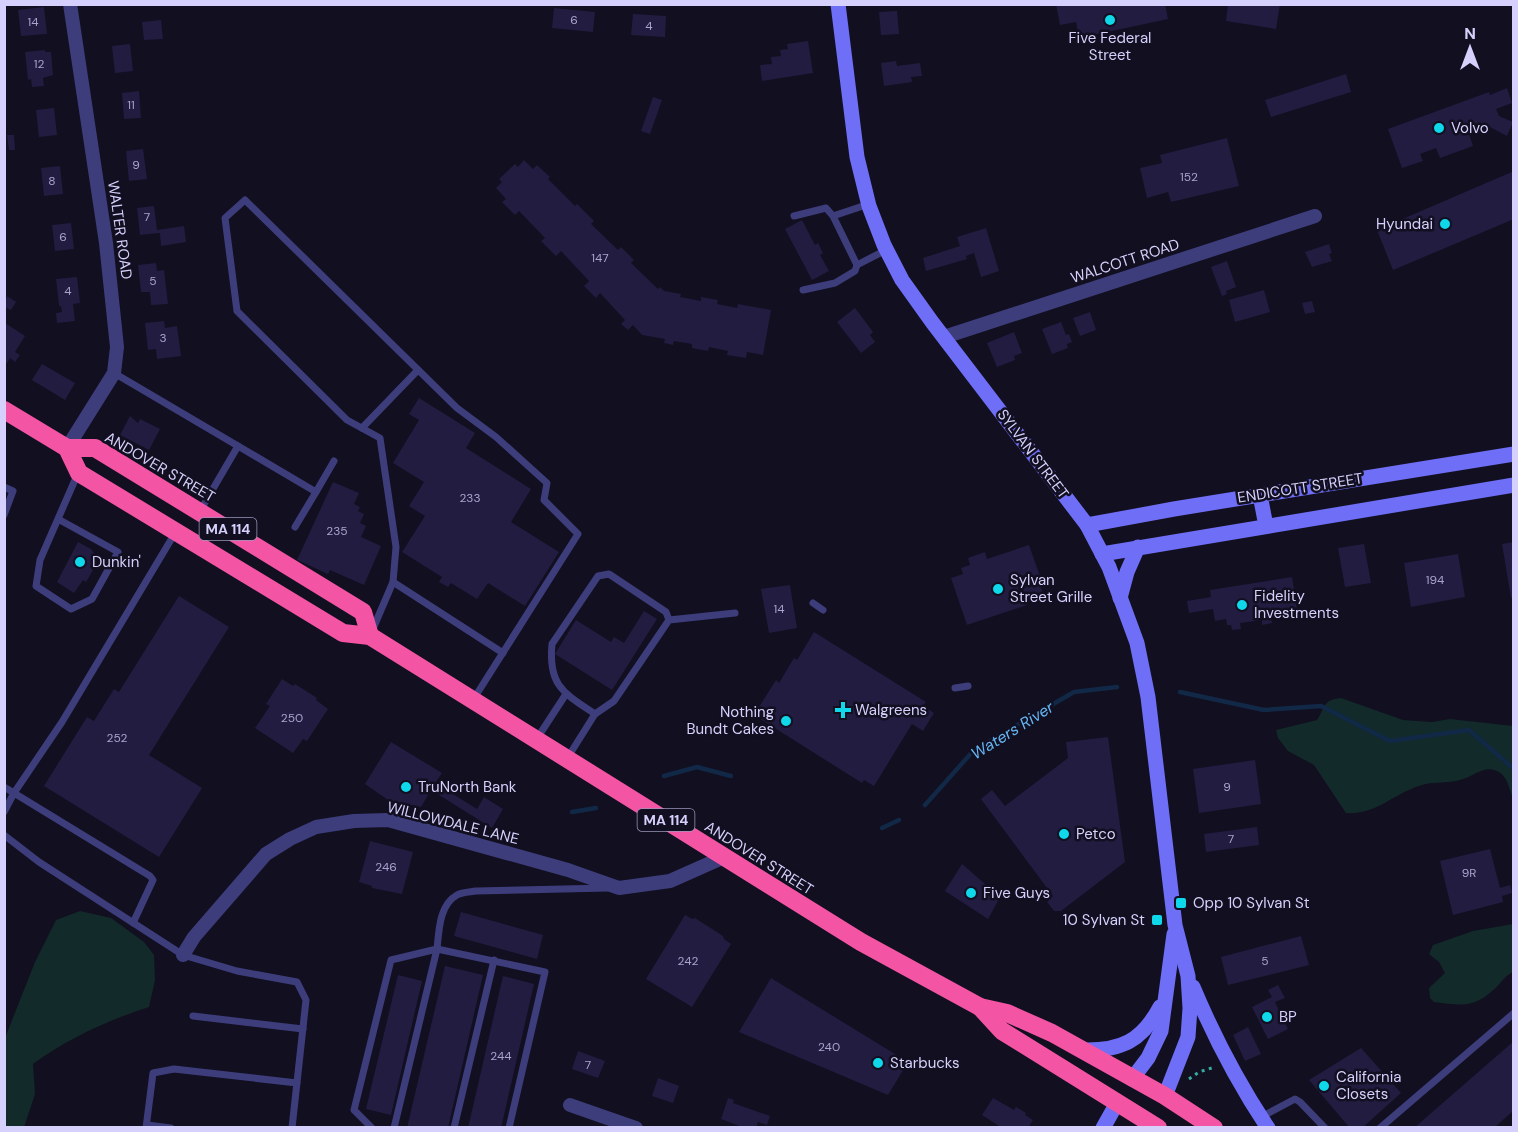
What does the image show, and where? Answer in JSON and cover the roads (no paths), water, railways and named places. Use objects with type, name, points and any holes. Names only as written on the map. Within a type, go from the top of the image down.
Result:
[{"type":"highway","name":"ANDOVER STREET","points":[[4,410],[67,448],[95,448],[200,511],[363,612],[370,636]]},
{"type":"highway","points":[[67,448],[79,473]]},
{"type":"highway","name":"ANDOVER STREET","points":[[79,473],[343,633],[370,636],[861,942],[980,1007],[1007,1013],[1052,1033],[1165,1096],[1214,1128]]},
{"type":"highway","name":"ANDOVER STREET","points":[[980,1007],[1002,1031],[1155,1126]]},
{"type":"highway","points":[[1117,1103],[1132,1079]]},
{"type":"highway","points":[[1155,1126],[1165,1096]]},
{"type":"main road","name":"SYLVAN STREET","points":[[838,4],[857,157],[869,204],[886,250],[902,280],[1087,525],[1102,554],[1137,643],[1148,697],[1175,925],[1188,976],[1190,1008],[1188,1037],[1165,1096]]},
{"type":"main road","name":"ENDICOTT STREET","points":[[1087,525],[1514,454]]},
{"type":"main road","points":[[1102,554],[1514,485]]},
{"type":"main road","points":[[1260,495],[1266,526]]},
{"type":"main road","points":[[1120,598],[1127,572],[1138,548]]},
{"type":"main road","name":"SYLVAN STREET","points":[[1132,1079],[1148,1058],[1161,1031],[1175,925]]},
{"type":"main road","points":[[1188,976],[1221,1051],[1265,1122]]},
{"type":"main road","points":[[1082,1050],[1111,1048],[1140,1036],[1151,1024],[1166,996]]},
{"type":"main road","points":[[1103,1128],[1117,1103]]},
{"type":"street","name":"WALTER ROAD","points":[[67,448],[114,373],[117,347],[106,243],[70,4]]},
{"type":"street","name":"WALCOTT ROAD","points":[[944,337],[1315,216]]},
{"type":"street","name":"WILLOWDALE LANE","points":[[183,955],[194,937],[266,854],[290,838],[316,827],[354,821],[388,820],[568,870],[619,888],[670,881],[724,857]]},
{"type":"street","points":[[570,1105],[636,1128]]},
{"type":"lane","points":[[370,636],[393,582],[396,547],[380,438],[347,420],[237,311],[225,218],[245,200],[457,408],[496,437],[547,483],[543,500],[578,534],[473,701]]},
{"type":"lane","points":[[832,216],[869,204]]},
{"type":"lane","points":[[794,216],[826,208],[857,265]]},
{"type":"lane","points":[[803,290],[835,283],[855,271],[857,265],[886,250]]},
{"type":"lane","points":[[362,428],[418,370]]},
{"type":"lane","points":[[114,373],[316,492]]},
{"type":"lane","points":[[200,511],[238,446]]},
{"type":"lane","points":[[295,527],[334,461]]},
{"type":"lane","points":[[58,519],[118,552],[92,599],[71,609],[36,586],[40,560],[58,519],[79,473]]},
{"type":"lane","points":[[4,487],[13,491],[4,515]]},
{"type":"lane","points":[[4,812],[14,793],[62,722],[176,531]]},
{"type":"lane","points":[[595,714],[566,694],[555,682],[551,656],[552,644],[598,576],[609,574],[666,612],[669,620]]},
{"type":"lane","points":[[393,582],[503,653]]},
{"type":"lane","points":[[813,603],[823,610]]},
{"type":"lane","points":[[566,759],[595,714],[614,701],[669,620],[735,613]]},
{"type":"lane","points":[[955,688],[968,686]]},
{"type":"lane","points":[[536,740],[566,694]]},
{"type":"lane","points":[[4,787],[150,876],[153,880],[133,923]]},
{"type":"lane","points":[[4,836],[39,862],[183,955],[237,971],[297,982],[306,1000],[292,1128]]},
{"type":"lane","points":[[394,1128],[447,903],[458,894],[476,891],[619,888]]},
{"type":"lane","points":[[372,1128],[354,1110],[391,960],[437,949],[545,972],[509,1128]]},
{"type":"lane","points":[[454,1128],[494,960]]},
{"type":"lane","points":[[1380,1128],[1514,1013]]},
{"type":"lane","points":[[193,1016],[303,1029]]},
{"type":"lane","points":[[171,1128],[147,1126],[153,1073],[174,1069],[297,1083]]},
{"type":"lane","points":[[1265,1122],[1295,1099],[1325,1128]]},
{"type":"waterway","name":"Waters River","points":[[925,805],[974,750],[1074,692],[1117,687]]},
{"type":"waterway","name":"Waters River","points":[[1180,692],[1264,710],[1321,706],[1390,741],[1469,730],[1514,769]]},
{"type":"waterway","name":"Waters River","points":[[664,776],[697,767],[731,776]]},
{"type":"waterway","name":"Waters River","points":[[572,812],[596,808]]},
{"type":"waterway","name":"Waters River","points":[[882,828],[899,820]]},
{"type":"place","name":"Five Federal Street","points":[[1110,20]]},
{"type":"place","name":"Volvo","points":[[1439,128]]},
{"type":"place","name":"Hyundai","points":[[1445,224]]},
{"type":"place","name":"Dunkin'","points":[[80,562]]},
{"type":"place","name":"Sylvan Street Grille","points":[[998,589]]},
{"type":"place","name":"Fidelity Investments","points":[[1242,605]]},
{"type":"place","name":"Walgreens","points":[[843,710]]},
{"type":"place","name":"Nothing Bundt Cakes","points":[[786,721]]},
{"type":"place","name":"TruNorth Bank","points":[[406,787]]},
{"type":"place","name":"Petco","points":[[1064,834]]},
{"type":"place","name":"Five Guys","points":[[971,893]]},
{"type":"place","name":"Opp 10 Sylvan St","points":[[1181,903]]},
{"type":"place","name":"10 Sylvan St","points":[[1157,920]]},
{"type":"place","name":"BP","points":[[1267,1017]]},
{"type":"place","name":"Starbucks","points":[[878,1063]]},
{"type":"place","name":"California Closets","points":[[1324,1086]]}]
